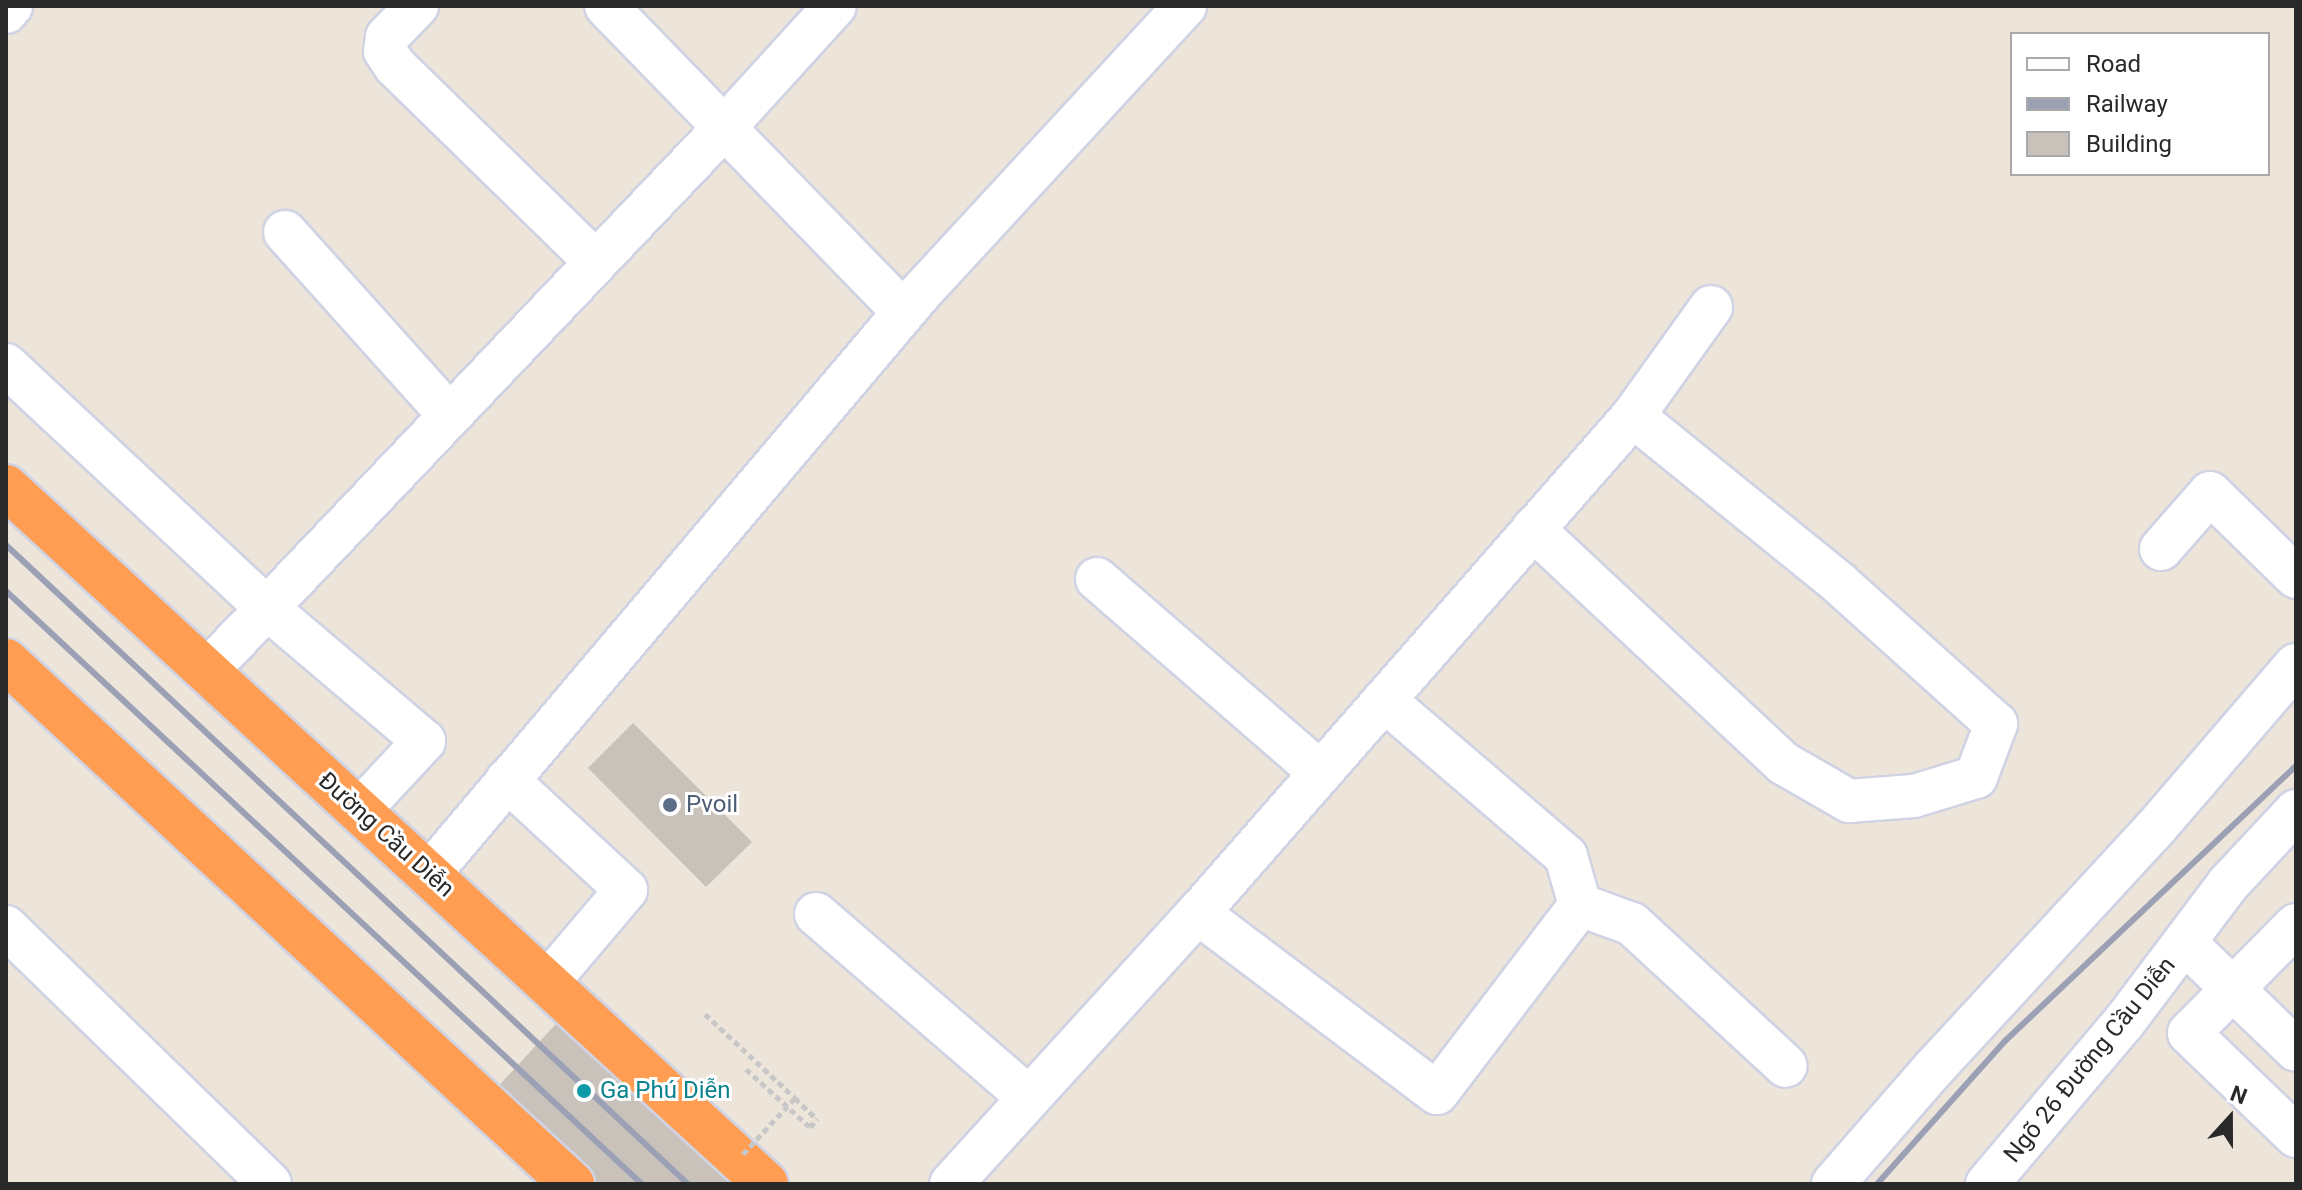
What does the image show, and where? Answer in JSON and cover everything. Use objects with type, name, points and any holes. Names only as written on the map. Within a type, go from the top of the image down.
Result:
[{"type":"highway","name":"Đường Cầu Diễn","points":[[6,487],[754,1169]]},
{"type":"highway","points":[[6,661],[572,1184]]},
{"type":"street","points":[[6,12],[11,6]]},
{"type":"street","points":[[417,6],[387,37],[385,51],[395,66],[595,261]]},
{"type":"street","points":[[606,6],[904,312]]},
{"type":"street","points":[[207,671],[723,129],[835,6]]},
{"type":"street","points":[[429,874],[904,312],[1185,6]]},
{"type":"street","points":[[285,232],[449,415]]},
{"type":"street","points":[[951,1184],[1198,913],[1633,416],[1711,307]]},
{"type":"street","points":[[6,365],[267,608],[424,741],[359,811]]},
{"type":"street","points":[[1533,529],[1783,763],[1849,801],[1914,796],[1976,777],[1996,724],[1838,582],[1633,416]]},
{"type":"street","points":[[2161,549],[2210,493],[2296,577]]},
{"type":"street","points":[[1097,579],[1321,773]]},
{"type":"street","points":[[1833,1184],[1934,1068],[2153,831],[2296,665]]},
{"type":"street","points":[[1384,700],[1566,856],[1580,905]]},
{"type":"street","points":[[507,780],[626,890],[547,983]]},
{"type":"street","points":[[2185,943],[2228,884],[2296,811]]},
{"type":"street","points":[[1198,913],[1437,1093],[1580,905]]},
{"type":"street","points":[[1580,905],[1632,924],[1786,1066]]},
{"type":"street","points":[[816,914],[1029,1098]]},
{"type":"street","points":[[6,927],[270,1184]]},
{"type":"street","points":[[2292,936],[2231,988],[2189,1033],[2296,1136]]},
{"type":"street","name":"Ngõ 26 Đường Cầu Diễn","points":[[1987,1184],[2124,1022],[2185,943],[2296,1050]]},
{"type":"path","points":[[705,1014],[817,1119],[810,1127],[746,1069]]},
{"type":"path","points":[[754,1169],[795,1098]]},
{"type":"building","name":"Pvoil","points":[[633,723],[752,842],[706,887],[588,768]]},
{"type":"building","name":"Ga Phú Diễn","points":[[577,1001],[776,1184],[566,1184],[481,1105]]},
{"type":"railway","points":[[6,545],[688,1184]]},
{"type":"railway","points":[[6,591],[642,1184]]},
{"type":"railway","points":[[1877,1184],[2005,1041],[2296,766]]},
{"type":"place","name":"Pvoil","points":[[670,805]]},
{"type":"place","name":"Ga Phú Diễn","points":[[584,1091]]}]
